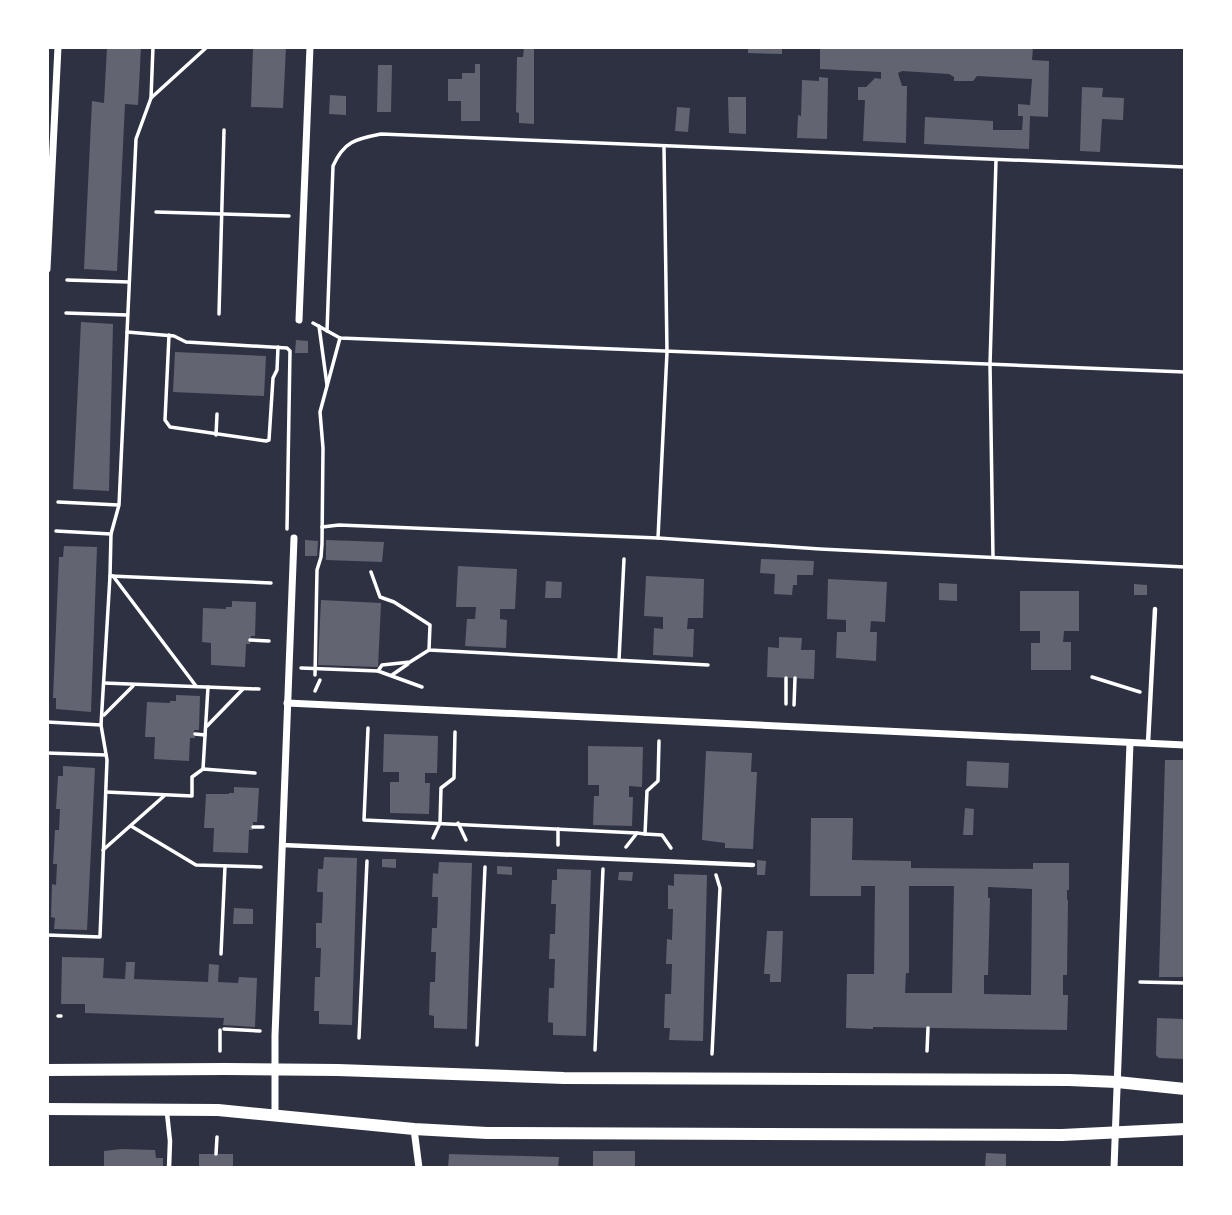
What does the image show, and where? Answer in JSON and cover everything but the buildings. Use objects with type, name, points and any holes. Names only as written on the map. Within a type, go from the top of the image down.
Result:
[{"type":"main road","points":[[47,1070],[275,1069],[527,1077],[1069,1080],[1185,1089]]},
{"type":"main road","points":[[47,1109],[218,1110],[414,1129],[487,1133],[1062,1135],[1185,1129]]},
{"type":"street","points":[[47,270],[58,47]]},
{"type":"street","points":[[299,320],[310,47]]},
{"type":"street","points":[[275,1116],[290,538]]},
{"type":"street","points":[[287,703],[1185,745]]},
{"type":"street","points":[[1114,1168],[1130,743]]},
{"type":"street","points":[[414,1129],[419,1168]]},
{"type":"lane","points":[[1148,744],[1155,609]]},
{"type":"lane","points":[[282,845],[753,866]]},
{"type":"lane","points":[[167,1108],[169,1168]]},
{"type":"path","points":[[47,935],[100,937],[106,792],[106,755],[101,724],[112,576],[111,534],[119,505],[136,139],[150,98],[153,47]]},
{"type":"path","points":[[150,98],[207,47]]},
{"type":"path","points":[[219,314],[223,130]]},
{"type":"path","points":[[327,331],[333,166],[338,154],[349,142],[381,134],[1185,167]]},
{"type":"path","points":[[658,538],[667,352],[664,147]]},
{"type":"path","points":[[993,557],[990,365],[996,160]]},
{"type":"path","points":[[156,212],[295,217]]},
{"type":"path","points":[[67,279],[130,282]]},
{"type":"path","points":[[66,313],[128,315]]},
{"type":"path","points":[[299,320],[318,325],[340,338],[1185,372]]},
{"type":"path","points":[[318,325],[327,387]]},
{"type":"path","points":[[127,332],[169,335],[186,342],[287,348],[291,355],[290,538]]},
{"type":"path","points":[[169,335],[165,420],[170,427],[266,441],[270,440],[273,378],[277,370],[278,347]]},
{"type":"path","points":[[315,675],[317,570],[321,556],[322,527],[323,448],[320,412],[340,338]]},
{"type":"path","points":[[216,435],[217,414]]},
{"type":"path","points":[[58,502],[119,505]]},
{"type":"path","points":[[322,527],[339,525],[658,538],[1185,567]]},
{"type":"path","points":[[56,531],[111,534]]},
{"type":"path","points":[[618,660],[624,559]]},
{"type":"path","points":[[371,572],[380,597],[394,601],[430,625],[429,650]]},
{"type":"path","points":[[112,576],[271,583]]},
{"type":"path","points":[[112,576],[196,687]]},
{"type":"path","points":[[250,640],[269,641]]},
{"type":"path","points":[[391,676],[429,650],[708,665]]},
{"type":"path","points":[[378,671],[382,666],[410,662]]},
{"type":"path","points":[[315,668],[378,671],[422,687]]},
{"type":"path","points":[[786,677],[786,704]]},
{"type":"path","points":[[1092,677],[1151,695]]},
{"type":"path","points":[[794,705],[795,678]]},
{"type":"path","points":[[104,683],[259,689]]},
{"type":"path","points":[[102,716],[135,684]]},
{"type":"path","points":[[203,769],[208,687]]},
{"type":"path","points":[[206,728],[243,689]]},
{"type":"path","points":[[47,722],[101,724]]},
{"type":"path","points":[[368,728],[364,820],[662,835],[681,863]]},
{"type":"path","points":[[440,823],[441,788],[454,778],[455,732]]},
{"type":"path","points":[[195,734],[205,734]]},
{"type":"path","points":[[645,834],[647,791],[658,781],[659,741]]},
{"type":"path","points":[[47,753],[106,755]]},
{"type":"path","points":[[106,792],[192,796],[192,777],[203,769],[255,773]]},
{"type":"path","points":[[103,850],[164,795]]},
{"type":"path","points":[[458,823],[471,853]]},
{"type":"path","points":[[131,826],[197,865],[261,867]]},
{"type":"path","points":[[253,827],[263,827]]},
{"type":"path","points":[[617,860],[637,833]]},
{"type":"path","points":[[359,1038],[367,849]]},
{"type":"path","points":[[477,1045],[486,854]]},
{"type":"path","points":[[595,1050],[603,860]]},
{"type":"path","points":[[221,954],[225,866]]},
{"type":"path","points":[[712,873],[716,876],[720,888],[712,1054]]},
{"type":"path","points":[[1140,982],[1185,983]]},
{"type":"path","points":[[927,1051],[928,1028]]},
{"type":"path","points":[[220,1051],[222,1030],[260,1031]]},
{"type":"path","points":[[216,1153],[217,1137]]}]
